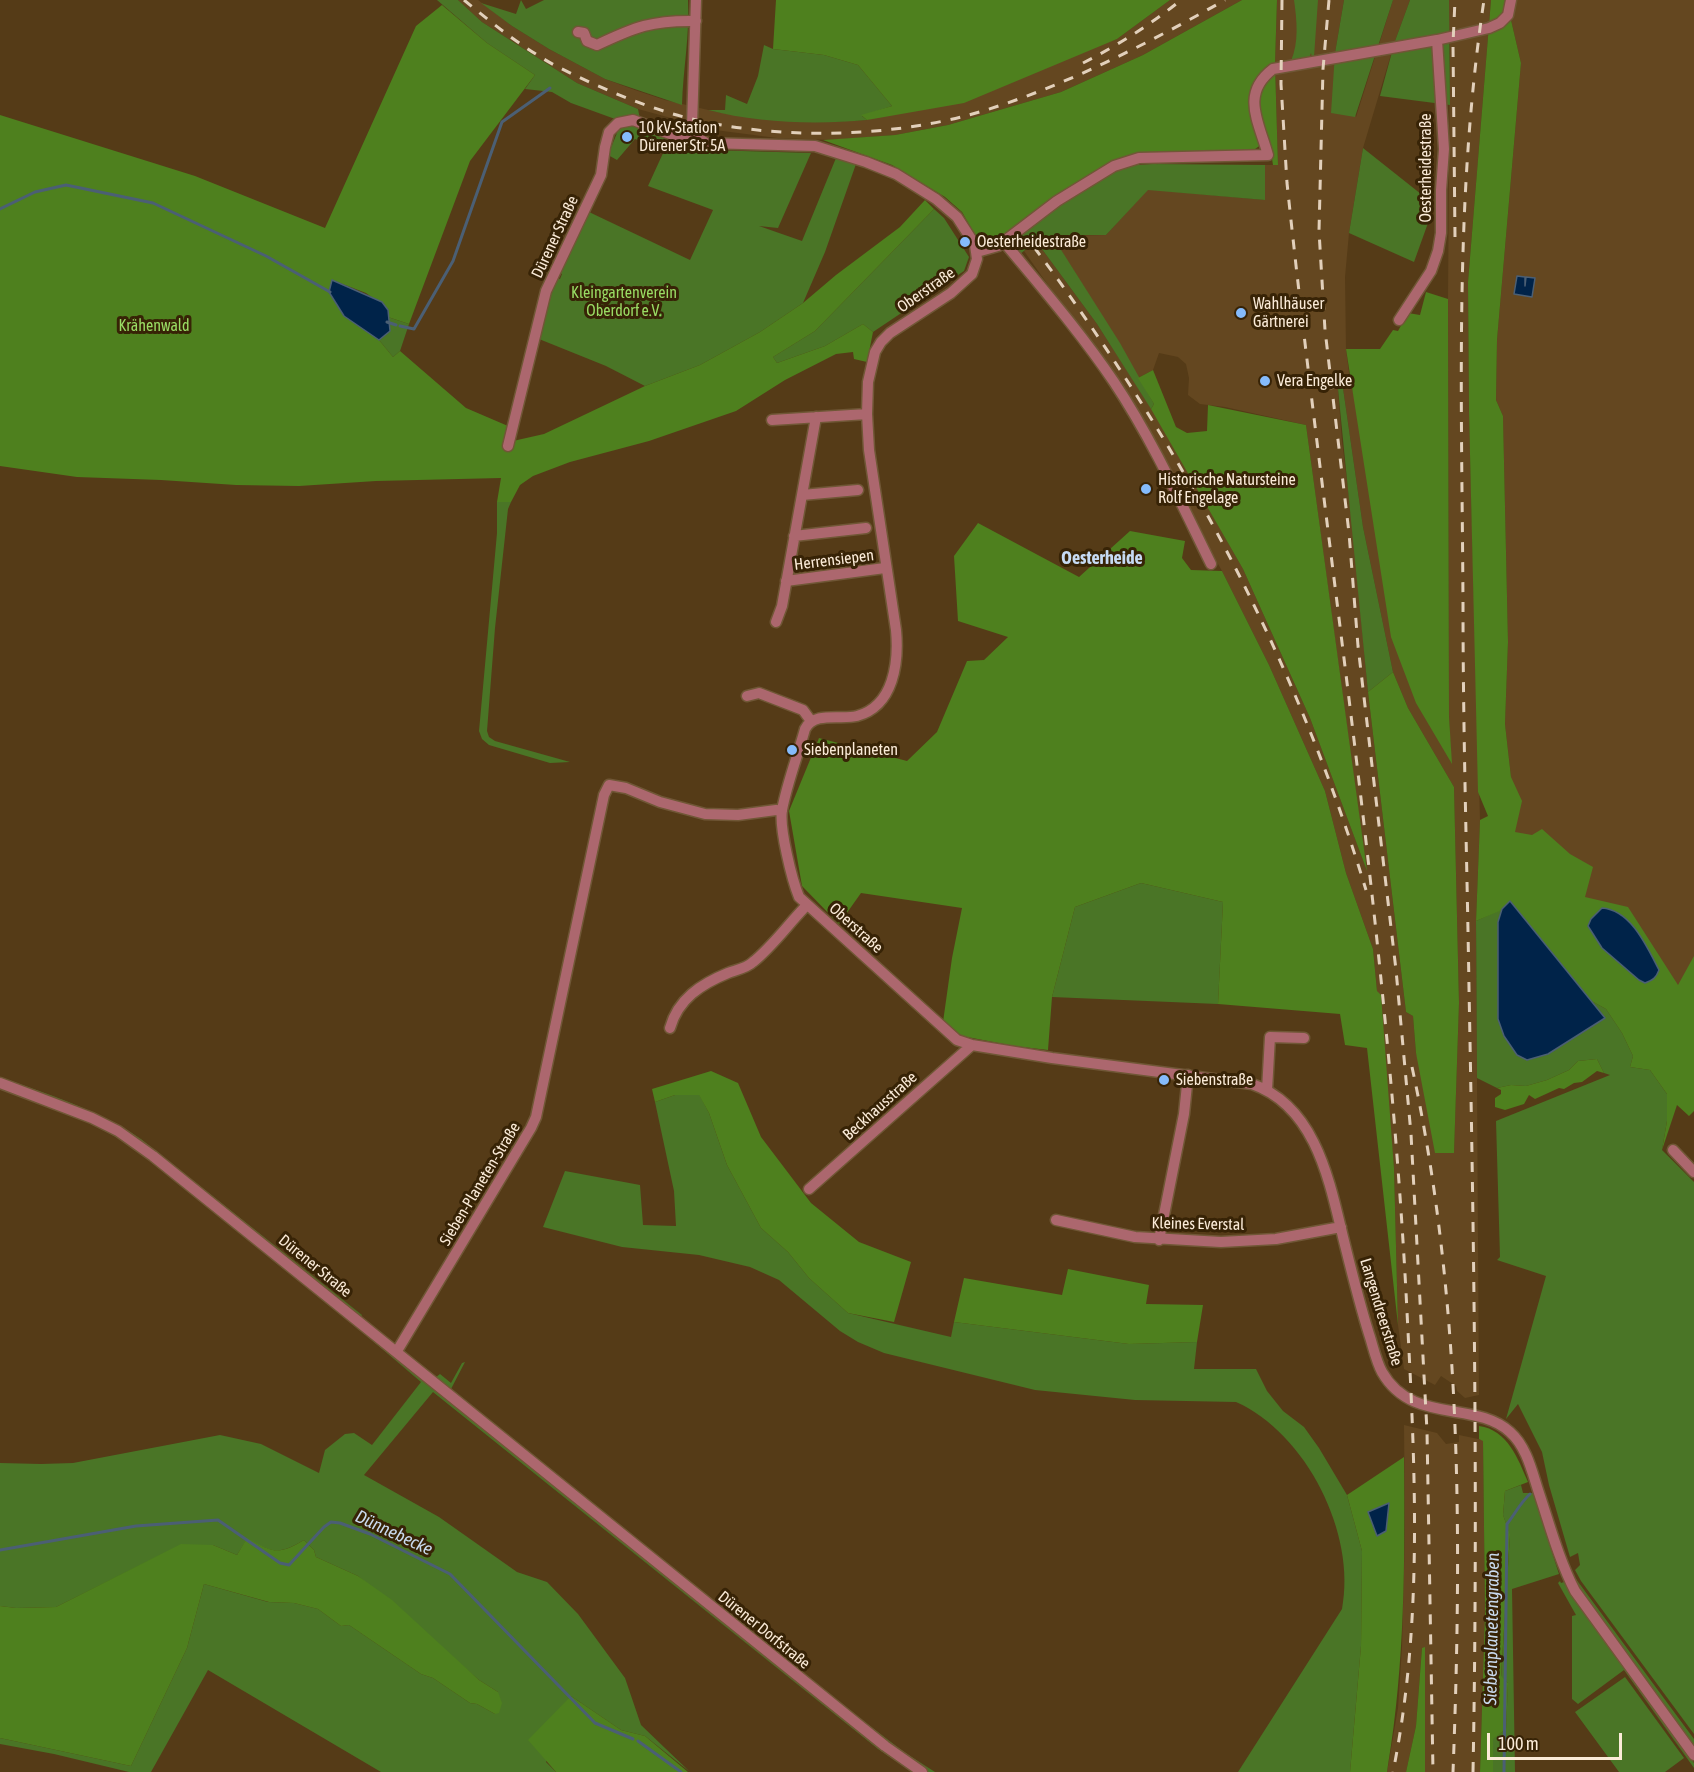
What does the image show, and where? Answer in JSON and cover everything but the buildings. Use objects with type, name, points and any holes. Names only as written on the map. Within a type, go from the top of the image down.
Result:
[{"type":"street","points":[[696,0],[692,126],[695,136],[706,143],[815,146],[879,167],[923,190],[952,212],[971,238],[977,252],[998,246],[1057,201],[1113,166],[1139,158],[1268,155],[1253,103],[1255,89],[1262,78],[1273,69],[1437,40],[1500,23],[1508,15],[1511,0]]},
{"type":"street","points":[[578,32],[584,33],[587,41],[597,45],[647,24],[663,21],[696,21]]},
{"type":"street","name":"Oesterheidestraße","points":[[1399,320],[1431,271],[1438,251],[1442,227],[1441,190],[1444,149],[1437,40]]},
{"type":"street","name":"Dürener Straße","points":[[508,446],[546,291],[601,175],[609,132],[618,123],[633,120],[681,138],[695,136]]},
{"type":"street","points":[[1004,242],[1066,316],[1114,383],[1142,429],[1211,564]]},
{"type":"street","name":"Oberstraße","points":[[977,252],[975,270],[962,285],[890,333],[875,352],[868,382],[865,488],[885,568],[898,650],[895,670],[891,683],[877,705],[868,712],[855,717],[811,721],[805,729],[782,811],[782,820],[799,897],[944,1030],[957,1040],[972,1045],[1052,1058]]},
{"type":"street","points":[[772,420],[867,414]]},
{"type":"street","name":"Herrensiepen","points":[[776,622],[782,606],[816,417]]},
{"type":"street","points":[[802,495],[865,488]]},
{"type":"street","name":"Herrensiepen","points":[[794,536],[866,528]]},
{"type":"street","name":"Herrensiepen","points":[[786,581],[885,568]]},
{"type":"street","points":[[747,696],[759,693],[803,710],[811,721]]},
{"type":"street","name":"Sieben-Planeten-Straße","points":[[398,1352],[536,1117],[570,948],[604,795],[609,786],[626,788],[660,802],[705,814],[720,816],[782,811]]},
{"type":"street","points":[[670,1028],[673,1017],[689,995],[726,974],[752,964],[807,904]]},
{"type":"street","points":[[1267,1090],[1270,1037],[1304,1038]]},
{"type":"street","name":"Beckhausstraße","points":[[809,1189],[972,1045]]},
{"type":"street","name":"Langendreerstraße","points":[[1052,1058],[1245,1082],[1267,1090],[1287,1104],[1298,1116],[1315,1144],[1327,1175],[1364,1318],[1382,1373],[1406,1398],[1423,1405],[1492,1421],[1505,1428],[1517,1439],[1526,1455],[1575,1591],[1694,1755]]},
{"type":"street","points":[[1159,1240],[1184,1114],[1188,1075]]},
{"type":"street","name":"Dürener Straße","points":[[0,1083],[92,1118],[118,1131],[153,1156],[398,1352],[589,1509]]},
{"type":"street","points":[[1673,1150],[1694,1172]]},
{"type":"street","name":"Kleines Everstal","points":[[1056,1220],[1135,1237],[1221,1242],[1276,1239],[1341,1227]]},
{"type":"street","name":"Dürener Dorfstraße","points":[[589,1509],[875,1738],[922,1772]]},
{"type":"shaded area","points":[[458,0],[478,0],[512,26],[549,49],[605,79],[635,90],[665,100],[717,112],[763,119],[823,122],[867,120],[1117,39],[1170,0],[1242,0],[1143,55],[1061,92],[948,125],[895,135],[830,140],[777,138],[715,130],[638,109],[577,83],[482,22]]},
{"type":"shaded area","points":[[1277,0],[1344,0],[1335,53],[1356,117],[1393,0],[1410,0],[1395,41],[1363,148],[1349,233],[1345,277],[1346,349],[1350,380],[1451,762],[1449,716],[1449,0],[1491,0],[1468,282],[1469,412],[1480,820],[1476,921],[1479,1395],[1465,1398],[1457,1391],[1456,1386],[1441,1376],[1435,1385],[1404,1369],[1398,1325],[1394,1168],[1373,949],[1346,873],[1325,791],[1269,665],[1222,571],[1115,380],[1024,251],[1036,241],[1097,324],[1155,414],[1243,569],[1310,718],[1366,868],[1306,425],[1225,407],[1200,404],[1188,395],[1189,378],[1186,364],[1178,357],[1159,353],[1153,370],[1138,378],[1119,343],[1052,236],[1106,235],[1148,189],[1265,200],[1265,165],[1278,165],[1275,64]],"holes":[[[1343,388],[1363,527],[1393,672],[1408,708],[1454,787],[1459,1003],[1454,1152],[1416,1053],[1413,1016],[1406,1012],[1368,692],[1353,529],[1342,441],[1338,389]]]},
{"type":"shaded area","points":[[1514,0],[1694,0],[1694,1066],[1481,823],[1510,801],[1511,777],[1505,724],[1508,642],[1503,416],[1496,400],[1497,340],[1521,63],[1511,20]]},
{"type":"shaded area","points":[[1404,1425],[1437,1433],[1446,1444],[1459,1442],[1459,1435],[1483,1440],[1485,1612],[1480,1772],[1425,1772],[1424,1648],[1422,1648],[1416,1726],[1406,1772],[1387,1772],[1398,1708],[1402,1647],[1405,1532]]},
{"type":"green space","name":"Kleingartenverein Oberdorf e.V.","points":[[437,0],[458,0],[482,22],[577,83],[638,109],[642,130],[676,143],[708,150],[811,153],[778,228],[759,226],[802,241],[836,158],[856,164],[825,252],[803,303],[760,332],[700,365],[645,386],[606,366],[539,339],[548,301],[557,278],[560,279],[562,274],[560,273],[589,212],[690,260],[713,210],[648,186],[664,151],[635,139],[617,160],[608,155],[619,128],[615,119],[571,103],[552,92],[525,89],[535,75],[487,43]]},
{"type":"green space","points":[[521,0],[526,9],[544,0],[688,0],[682,105],[605,79],[549,49],[481,3],[516,14]]},
{"type":"green space","points":[[776,0],[1170,0],[1117,39],[964,103],[867,120],[861,115],[892,106],[858,65],[824,55],[773,49]]},
{"type":"green space","points":[[1242,0],[1277,0],[1275,64],[1278,165],[1273,165],[1269,139],[1251,152],[1120,159],[1093,172],[996,242],[987,245],[974,233],[962,212],[945,197],[892,165],[823,140],[895,135],[948,125],[1061,92],[1143,55]]},
{"type":"green space","points":[[1294,0],[1318,0],[1314,57],[1311,53],[1309,58],[1291,61],[1296,39]]},
{"type":"green space","points":[[1344,0],[1393,0],[1355,117],[1331,113],[1335,53]]},
{"type":"green space","points":[[1410,0],[1449,0],[1450,105],[1380,96],[1395,41]]},
{"type":"green space","points":[[1491,0],[1514,0],[1511,20],[1521,63],[1497,340],[1496,400],[1503,416],[1508,642],[1505,724],[1511,777],[1522,801],[1515,832],[1532,835],[1542,829],[1570,854],[1593,867],[1585,897],[1628,907],[1678,985],[1694,956],[1694,1111],[1689,1116],[1677,1105],[1662,1150],[1667,1121],[1667,1094],[1650,1070],[1630,1067],[1633,1056],[1622,1033],[1606,1009],[1568,988],[1502,910],[1476,921],[1480,820],[1488,816],[1478,792],[1468,282]]},
{"type":"green space","name":"Krähenwald","points":[[442,5],[487,43],[535,75],[470,161],[409,324],[388,317],[388,309],[366,293],[332,280],[329,292],[344,316],[379,340],[393,357],[400,351],[466,408],[508,426],[513,441],[544,434],[645,386],[700,365],[760,332],[803,303],[900,227],[925,200],[934,209],[815,331],[773,357],[777,363],[825,346],[863,324],[873,332],[867,362],[854,359],[853,352],[836,354],[785,380],[736,411],[649,441],[570,462],[533,476],[520,485],[511,502],[497,502],[501,478],[376,481],[299,486],[236,485],[77,477],[0,466],[0,115],[195,176],[325,228],[416,26]]},
{"type":"green space","points":[[764,45],[773,49],[824,55],[858,65],[892,106],[862,116],[867,120],[828,122],[787,122],[747,118],[708,110],[725,110],[726,95],[747,104],[758,76]]},
{"type":"green space","points":[[1363,148],[1426,198],[1428,223],[1414,262],[1349,233]]},
{"type":"green space","points":[[1152,164],[1265,165],[1265,200],[1148,190],[1106,235],[1058,235],[1053,237],[1120,343],[1154,404],[1151,409],[1097,324],[1036,241],[1019,255],[1014,245],[1016,238],[1028,228],[1094,182],[1126,167]]},
{"type":"green space","points":[[934,209],[944,218],[969,257],[964,271],[873,332],[863,324],[825,346],[777,363],[773,357],[815,331]]},
{"type":"green space","points":[[1426,292],[1448,299],[1449,716],[1452,764],[1416,703],[1391,637],[1346,349],[1380,349],[1393,330],[1398,331],[1408,313],[1420,315]]},
{"type":"green space","points":[[388,317],[409,324],[400,351],[393,357],[379,340],[390,331]]},
{"type":"green space","points":[[1153,370],[1176,427],[1187,433],[1207,431],[1208,405],[1306,425],[1367,871],[1310,718],[1243,569],[1151,409],[1154,404],[1138,378]]},
{"type":"green space","points":[[1343,388],[1363,527],[1393,672],[1368,692],[1338,389]]},
{"type":"green space","points":[[497,502],[511,502],[508,509],[495,628],[487,731],[489,737],[495,741],[570,762],[550,763],[489,745],[482,739],[479,731],[497,533]]},
{"type":"green space","points":[[978,523],[1079,577],[1130,531],[1185,541],[1182,558],[1191,570],[1222,571],[1269,665],[1325,791],[1346,873],[1373,949],[1377,991],[1381,995],[1394,1168],[1398,1325],[1367,1048],[1345,1045],[1340,1014],[1218,1004],[1223,902],[1141,883],[1075,907],[1052,997],[1048,1050],[962,1036],[943,1022],[962,908],[861,893],[839,924],[802,886],[789,811],[819,738],[907,761],[937,732],[967,661],[984,660],[1008,637],[958,621],[954,556]]},
{"type":"green space","points":[[1393,672],[1408,708],[1454,787],[1459,1003],[1454,1153],[1435,1153],[1416,1053],[1413,1016],[1406,1012],[1368,692]]},
{"type":"green space","points":[[1141,883],[1223,902],[1218,1004],[1052,997],[1075,907]]},
{"type":"green space","points":[[1502,909],[1568,988],[1606,1009],[1622,1033],[1633,1056],[1630,1067],[1650,1070],[1667,1094],[1667,1121],[1662,1150],[1694,1182],[1694,1734],[1575,1570],[1580,1565],[1578,1553],[1570,1557],[1542,1452],[1518,1404],[1506,1419],[1546,1276],[1497,1260],[1500,1257],[1496,1121],[1610,1075],[1604,1073],[1597,1059],[1578,1061],[1569,1070],[1526,1086],[1511,1085],[1497,1088],[1477,1078],[1476,921]]},
{"type":"green space","points":[[1597,1059],[1604,1073],[1597,1071],[1582,1082],[1574,1083],[1564,1089],[1559,1088],[1535,1099],[1529,1095],[1524,1104],[1505,1110],[1495,1107],[1495,1098],[1501,1094],[1501,1090],[1497,1088],[1511,1085],[1526,1086],[1547,1080],[1569,1070],[1578,1061]]},
{"type":"green space","points":[[711,1071],[738,1083],[761,1137],[811,1203],[859,1242],[911,1262],[894,1322],[848,1313],[809,1278],[788,1252],[761,1228],[727,1165],[709,1113],[699,1095],[675,1095],[655,1102],[652,1089]]},
{"type":"green space","points":[[0,1077],[90,1111],[141,1139],[362,1315],[357,1325],[435,1378],[440,1374],[451,1383],[462,1363],[465,1362],[451,1389],[840,1703],[904,1752],[935,1772],[912,1772],[878,1749],[433,1392],[364,1475],[439,1517],[517,1572],[547,1582],[578,1614],[625,1678],[641,1725],[690,1772],[645,1736],[621,1730],[571,1696],[546,1762],[556,1772],[381,1772],[208,1670],[151,1772],[129,1772],[0,1744],[0,1738],[131,1766],[187,1648],[204,1584],[268,1602],[294,1603],[318,1609],[341,1626],[349,1625],[421,1674],[433,1678],[470,1703],[477,1704],[495,1714],[498,1692],[479,1680],[358,1576],[316,1557],[314,1550],[304,1540],[287,1548],[275,1550],[247,1539],[237,1555],[213,1545],[181,1545],[56,1607],[0,1606],[0,1463],[73,1463],[220,1435],[261,1444],[319,1473],[325,1450],[345,1434],[354,1433],[372,1445],[421,1382],[153,1162],[123,1141],[83,1119],[0,1088]]},
{"type":"green space","points":[[699,1094],[709,1113],[727,1165],[761,1228],[788,1252],[809,1278],[848,1313],[951,1337],[954,1322],[1129,1344],[1197,1342],[1194,1369],[1256,1369],[1267,1391],[1283,1411],[1304,1427],[1347,1495],[1362,1551],[1361,1646],[1350,1772],[1238,1772],[1342,1609],[1345,1580],[1342,1549],[1334,1519],[1321,1489],[1304,1461],[1284,1437],[1261,1417],[1236,1402],[1135,1400],[1035,1390],[884,1353],[840,1331],[779,1280],[750,1267],[699,1255],[622,1247],[543,1227],[565,1171],[640,1185],[643,1225],[676,1226],[674,1191],[655,1102],[675,1095]]},
{"type":"green space","points":[[1068,1269],[1149,1285],[1146,1304],[1203,1305],[1197,1342],[1129,1344],[954,1322],[964,1278],[1062,1295]]},
{"type":"green space","points":[[1479,1426],[1505,1439],[1516,1455],[1528,1482],[1505,1491],[1503,1515],[1510,1534],[1501,1676],[1508,1683],[1506,1729],[1493,1739],[1493,1772],[1480,1772],[1485,1612],[1483,1441],[1479,1439]]},
{"type":"green space","points":[[1404,1457],[1404,1573],[1401,1650],[1394,1727],[1387,1772],[1350,1772],[1361,1646],[1362,1551],[1347,1495]]},
{"type":"green space","points":[[1521,1485],[1523,1493],[1533,1493],[1559,1574],[1512,1589],[1515,1772],[1493,1772],[1492,1739],[1506,1729],[1508,1683],[1501,1677],[1510,1535],[1503,1515],[1505,1491]]},
{"type":"green space","points":[[247,1538],[275,1550],[287,1548],[304,1540],[314,1550],[316,1557],[358,1576],[392,1600],[479,1680],[498,1692],[502,1703],[499,1713],[495,1714],[477,1704],[470,1703],[433,1678],[421,1674],[349,1625],[341,1626],[318,1609],[294,1603],[269,1602],[204,1584],[187,1648],[131,1766],[0,1738],[0,1606],[56,1607],[181,1544],[213,1545],[237,1555]]},
{"type":"green space","points":[[1573,1575],[1694,1739],[1694,1748],[1583,1593]]},
{"type":"green space","points":[[1564,1582],[1694,1763],[1694,1768],[1624,1670],[1578,1704],[1572,1699],[1572,1616],[1576,1615],[1558,1583]]},
{"type":"green space","points":[[1425,1647],[1425,1772],[1406,1772],[1416,1726],[1422,1648]]},
{"type":"green space","points":[[1625,1677],[1684,1758],[1665,1772],[1619,1772],[1575,1712]]},
{"type":"green space","points":[[571,1696],[621,1730],[645,1736],[688,1772],[556,1772],[528,1740]]},
{"type":"water","points":[[1517,276],[1525,277],[1525,286],[1526,277],[1535,278],[1532,297],[1514,294]]},
{"type":"water","points":[[332,280],[382,302],[388,310],[390,331],[379,340],[344,316],[329,292]]},
{"type":"water","points":[[1510,901],[1605,1018],[1548,1054],[1527,1060],[1517,1055],[1504,1036],[1498,1019],[1498,922],[1502,909]]},
{"type":"water","points":[[1602,908],[1621,915],[1637,931],[1659,970],[1652,980],[1645,983],[1639,980],[1602,948],[1588,926],[1591,919]]},
{"type":"water","points":[[1389,1503],[1386,1531],[1377,1536],[1368,1512]]},
{"type":"waterway","points":[[400,326],[414,329],[453,261],[502,122],[550,88]]},
{"type":"waterway","points":[[0,209],[35,192],[66,185],[153,203],[266,256],[330,292]]},
{"type":"waterway","points":[[387,322],[396,325]]},
{"type":"waterway","name":"Siebenplanetengraben","points":[[1504,1772],[1507,1524],[1530,1494]]},
{"type":"waterway","name":"Dünnebecke","points":[[0,1550],[136,1526],[218,1520],[280,1563],[289,1565],[324,1527],[331,1522],[340,1523],[370,1534],[450,1574],[595,1723],[633,1739]]},
{"type":"waterway","name":"Dünnebecke","points":[[638,1741],[681,1772]]},
{"type":"railway","points":[[464,0],[508,35],[556,66],[643,104],[708,122],[782,132],[821,133],[897,129],[934,123],[1002,105],[1100,65],[1225,0]]},
{"type":"railway","points":[[1083,63],[1134,34],[1181,0]]},
{"type":"railway","points":[[1282,0],[1281,84],[1287,183],[1370,875],[1397,1153],[1406,1292],[1415,1532],[1410,1653],[1393,1772]]},
{"type":"railway","points":[[1329,0],[1323,69],[1319,231],[1325,330],[1349,533],[1358,646],[1396,970],[1411,1134],[1427,1431],[1433,1772]]},
{"type":"railway","points":[[1455,0],[1453,44],[1455,237]]},
{"type":"railway","points":[[1473,1772],[1475,1380],[1461,378],[1468,150],[1474,75],[1484,0]]},
{"type":"railway","points":[[1034,247],[1087,321],[1137,397],[1184,474],[1228,554],[1305,718],[1366,890]]},
{"type":"railway","points":[[1412,1067],[1441,1242],[1455,1418],[1457,1595],[1453,1772]]},
{"type":"place","name":"10 kV-Station Dürener Str. 5A","points":[[627,137]]},
{"type":"place","name":"Oesterheidestraße","points":[[965,242]]},
{"type":"place","name":"Wahlhäuser Gärtnerei","points":[[1241,313]]},
{"type":"place","name":"Vera Engelke","points":[[1265,381]]},
{"type":"place","name":"Historische Natursteine Rolf Engelage","points":[[1146,489]]},
{"type":"place","name":"Siebenplaneten","points":[[792,750]]},
{"type":"place","name":"Siebenstraße","points":[[1164,1080]]},
{"type":"district","name":"Oesterheide","points":[[1102,558]]}]
